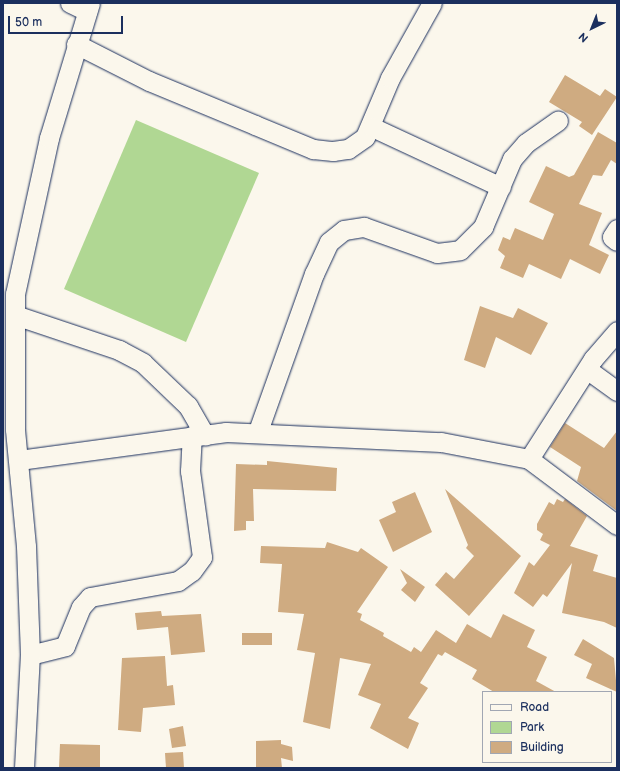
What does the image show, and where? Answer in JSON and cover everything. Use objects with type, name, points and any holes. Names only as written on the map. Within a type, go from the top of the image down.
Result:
[{"type":"street","points":[[24,768],[30,655],[18,460],[9,429],[15,315],[9,293],[49,138],[88,7],[70,3]]},
{"type":"street","points":[[76,44],[149,81],[313,149],[348,150],[362,141],[372,127],[390,78],[432,3]]},
{"type":"street","points":[[258,431],[314,274],[329,242],[344,230],[364,227],[437,253],[454,252],[471,242],[483,227],[512,159],[526,143],[558,121]]},
{"type":"street","points":[[372,127],[501,187]]},
{"type":"street","points":[[617,229],[612,237],[617,241]]},
{"type":"street","points":[[15,315],[119,350],[143,363],[165,381],[188,406],[198,435],[190,471],[202,557],[192,572],[178,582],[90,597],[81,607],[65,646],[30,655]]},
{"type":"street","points":[[529,459],[588,370],[617,331]]},
{"type":"street","points":[[588,370],[617,391]]},
{"type":"street","points":[[18,460],[198,435],[258,431],[441,442],[529,459],[617,525]]},
{"type":"green space","points":[[136,120],[259,173],[186,342],[64,289]]},
{"type":"building","points":[[565,75],[600,96],[605,89],[617,97],[592,135],[579,126],[582,122],[549,102]]},
{"type":"building","points":[[598,132],[617,143],[617,164],[611,160],[602,176],[593,175],[579,204],[602,213],[589,245],[609,255],[600,274],[570,259],[561,279],[529,264],[523,278],[500,268],[505,256],[498,250],[503,237],[510,240],[515,228],[543,240],[554,214],[529,202],[546,166],[569,177],[574,175]]},
{"type":"building","points":[[480,306],[513,318],[518,308],[548,323],[531,355],[496,337],[485,368],[464,360]]},
{"type":"building","points":[[565,423],[604,448],[617,431],[617,511],[577,481],[581,467],[550,447]]},
{"type":"building","points":[[267,461],[337,468],[336,491],[253,489],[254,521],[246,521],[246,530],[234,531],[236,464],[267,465]]},
{"type":"building","points":[[445,489],[521,556],[469,616],[435,585],[446,572],[454,579],[474,556],[466,548],[468,545]]},
{"type":"building","points":[[415,492],[432,532],[393,552],[379,520],[396,512],[392,502]]},
{"type":"building","points":[[557,499],[563,502],[565,499],[587,516],[570,546],[598,555],[593,571],[617,578],[617,628],[604,622],[562,613],[572,563],[547,597],[543,594],[533,607],[514,593],[529,562],[534,566],[550,545],[540,540],[543,534],[537,530],[537,524],[549,502],[554,505]]},
{"type":"building","points":[[327,542],[358,552],[361,548],[388,567],[357,612],[362,614],[360,620],[384,633],[383,636],[411,652],[414,647],[421,652],[436,630],[456,643],[467,624],[491,638],[503,614],[535,630],[527,647],[547,657],[536,681],[554,691],[492,691],[472,679],[477,670],[445,652],[442,656],[438,654],[420,683],[428,688],[408,718],[419,723],[408,749],[370,728],[381,704],[358,695],[371,664],[340,658],[330,729],[303,722],[315,653],[297,650],[304,614],[278,612],[282,564],[260,563],[261,546],[325,548]]},
{"type":"building","points":[[400,569],[425,587],[415,602],[401,590],[407,583]]},
{"type":"building","points":[[161,611],[162,616],[201,614],[205,652],[171,655],[168,627],[137,630],[135,613]]},
{"type":"building","points":[[242,633],[272,633],[272,645],[242,645]]},
{"type":"building","points":[[583,639],[614,658],[617,692],[586,678],[592,664],[574,655]]},
{"type":"building","points":[[165,656],[167,686],[173,685],[175,705],[143,708],[141,732],[118,730],[122,658]]},
{"type":"building","points":[[183,726],[186,746],[172,748],[169,729]]},
{"type":"building","points":[[281,740],[281,744],[292,747],[293,761],[281,758],[282,768],[256,768],[256,741]]},
{"type":"building","points":[[60,744],[100,745],[100,768],[59,768]]},
{"type":"building","points":[[183,752],[184,768],[166,768],[165,753]]}]
